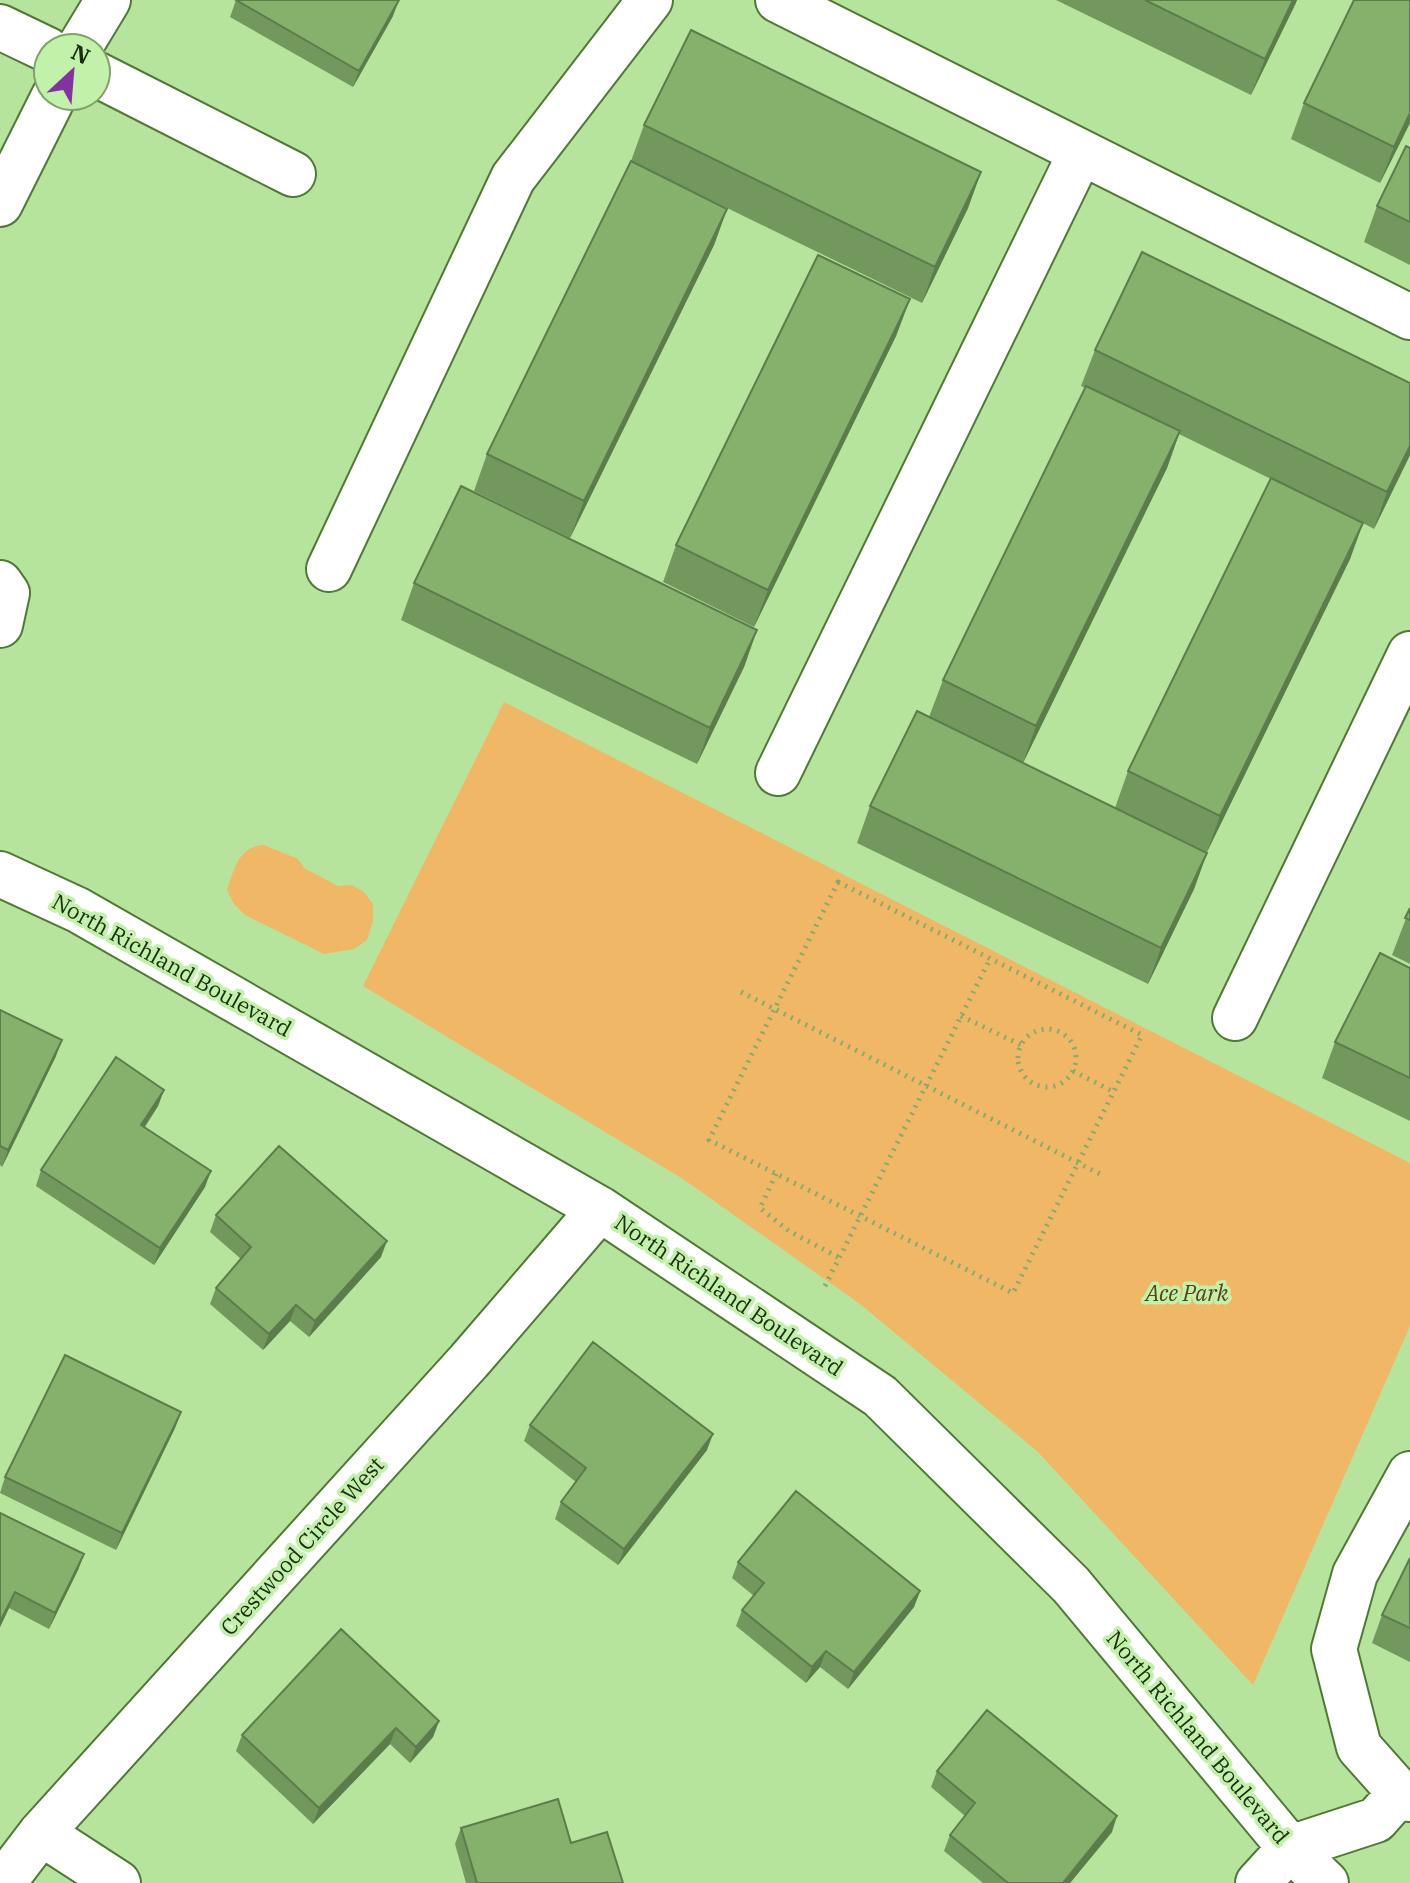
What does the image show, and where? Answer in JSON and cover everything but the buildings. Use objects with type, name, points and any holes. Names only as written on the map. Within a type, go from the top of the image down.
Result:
[{"type":"street","points":[[89,32],[108,0]]},
{"type":"street","points":[[329,569],[513,178],[650,0]]},
{"type":"street","points":[[778,0],[1410,317]]},
{"type":"street","points":[[0,27],[32,42]]},
{"type":"street","points":[[112,82],[293,174]]},
{"type":"street","points":[[0,204],[46,112]]},
{"type":"street","points":[[778,773],[1081,152]]},
{"type":"street","points":[[0,583],[7,593],[0,625]]},
{"type":"street","points":[[1235,1018],[1410,654]]},
{"type":"street","name":"North Richland Boulevard","points":[[0,874],[78,910],[600,1209],[880,1396],[1071,1585],[1290,1848],[1326,1883]]},
{"type":"street","name":"Crestwood Circle West","points":[[3,1883],[41,1833],[469,1361],[600,1209]]},
{"type":"street","points":[[1258,1883],[1290,1848],[1376,1820],[1405,1796],[1359,1747],[1334,1649],[1355,1574],[1410,1474]]},
{"type":"street","points":[[41,1833],[118,1883]]},
{"type":"path","points":[[838,882],[990,959],[1142,1035],[1013,1293],[709,1140],[838,882]]},
{"type":"path","points":[[825,1286],[990,959]]},
{"type":"path","points":[[741,992],[1104,1176]]},
{"type":"path","points":[[961,1016],[1021,1045]]},
{"type":"path","points":[[1056,1030],[1065,1035],[1075,1051],[1077,1060],[1073,1071],[1062,1084],[1052,1088],[1033,1084],[1020,1070],[1021,1045],[1037,1031],[1056,1030]]},
{"type":"path","points":[[1073,1071],[1114,1092]]},
{"type":"path","points":[[776,1174],[760,1208],[789,1231],[840,1258]]},
{"type":"green space","name":"Ace Park","points":[[504,702],[1410,1163],[1410,1326],[1253,1685],[1038,1452],[860,1304],[683,1179],[363,986]]},
{"type":"green space","points":[[264,845],[298,859],[304,868],[338,886],[352,885],[364,892],[373,904],[373,921],[367,940],[354,949],[324,954],[245,915],[234,904],[227,890],[243,854]]}]
